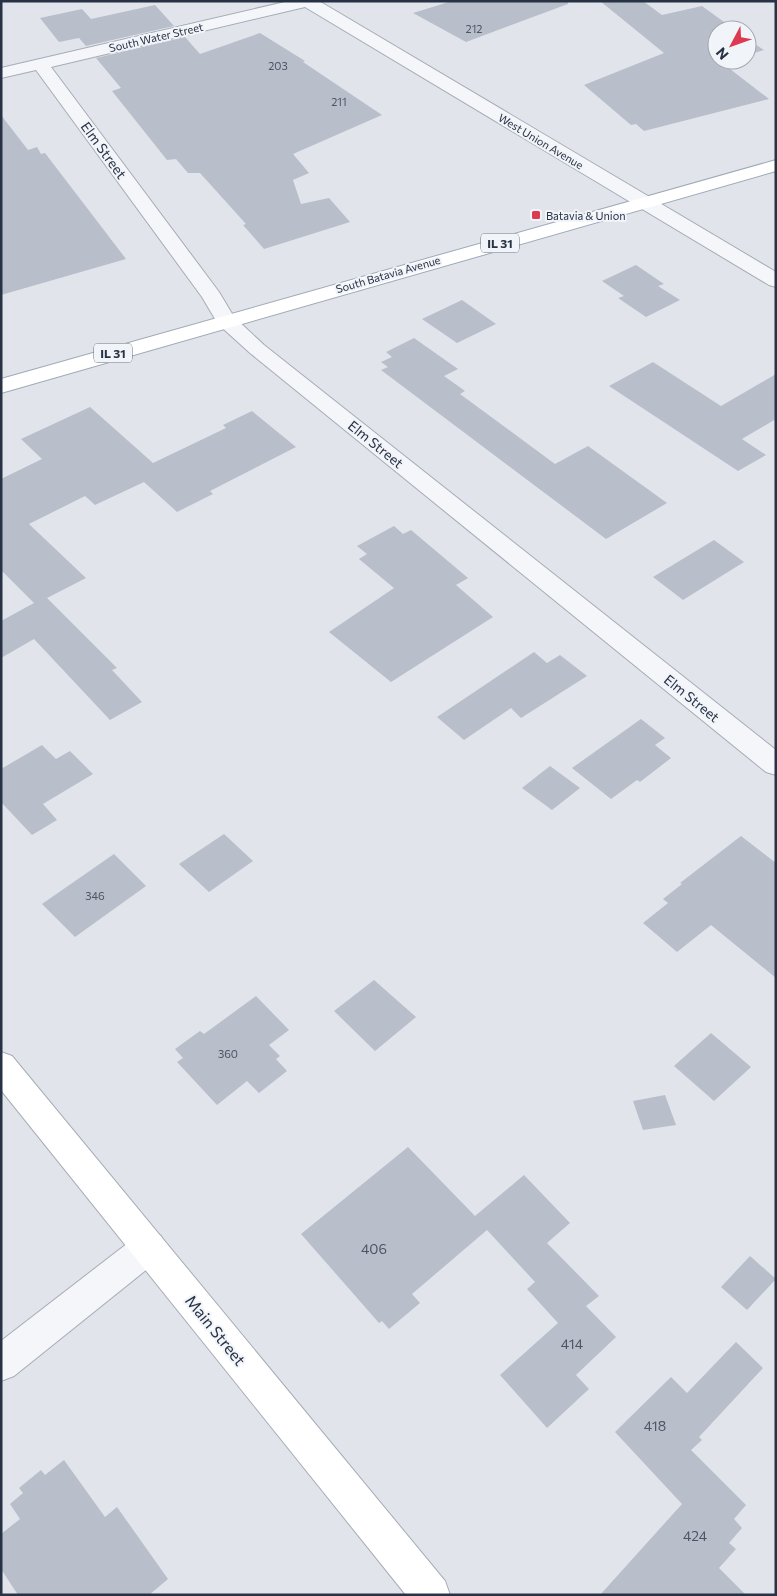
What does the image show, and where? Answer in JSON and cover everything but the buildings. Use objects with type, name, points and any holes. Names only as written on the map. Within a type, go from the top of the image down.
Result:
[{"type":"main road","name":"South Batavia Avenue","points":[[1,386],[225,320],[776,165]]},
{"type":"main road","name":"Main Street","points":[[1,1066],[431,1595]]},
{"type":"street","name":"South Water Street","points":[[1,73],[308,2]]},
{"type":"street","name":"West Union Avenue","points":[[308,2],[776,281]]},
{"type":"street","name":"Elm Street","points":[[40,64],[212,296],[225,320],[256,350],[776,765]]},
{"type":"street","points":[[1,1363],[149,1247]]},
{"type":"place","name":"Batavia & Union","points":[[536,215]]}]
